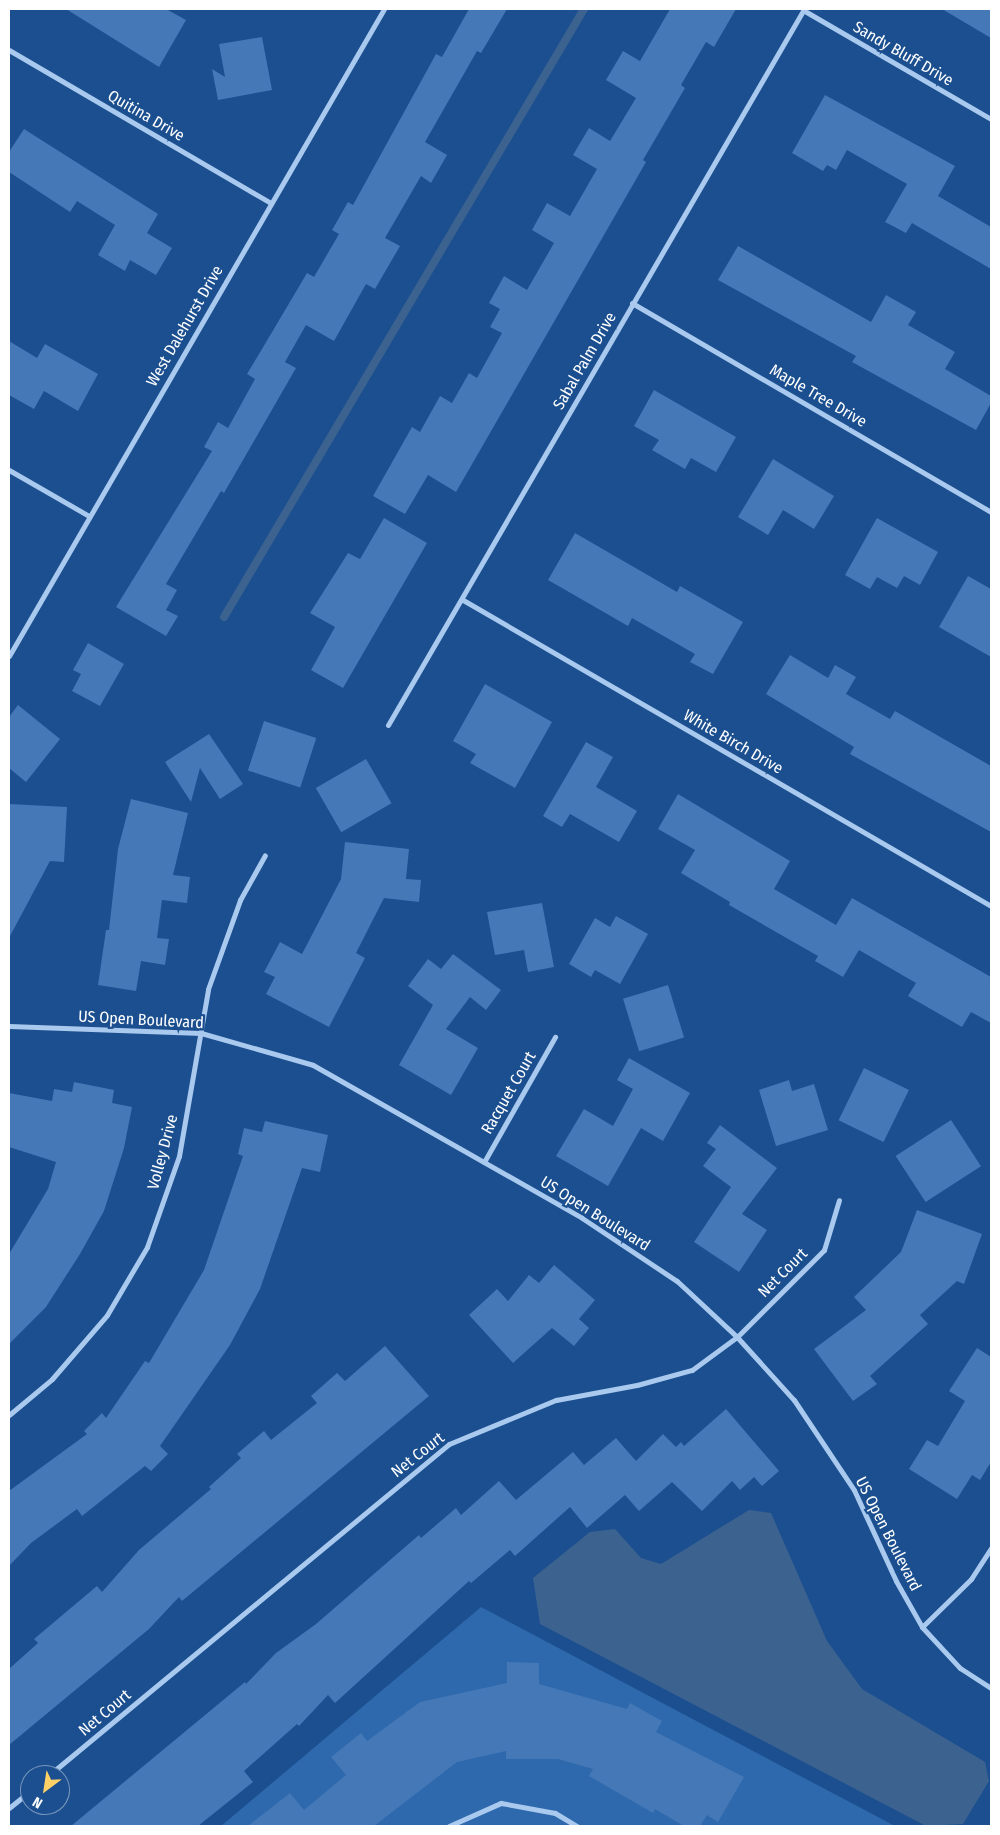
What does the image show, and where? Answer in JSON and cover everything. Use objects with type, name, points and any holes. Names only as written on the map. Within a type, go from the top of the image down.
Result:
[{"type":"street","name":"West Dalehurst Drive","points":[[9,656],[384,9]]},
{"type":"street","name":"Sandy Bluff Drive","points":[[804,10],[991,119]]},
{"type":"street","name":"Sabal Palm Drive","points":[[388,726],[463,600],[632,303],[804,10]]},
{"type":"street","name":"Quitina Drive","points":[[9,50],[271,203]]},
{"type":"street","name":"Maple Tree Drive","points":[[632,303],[991,512]]},
{"type":"street","points":[[9,470],[89,516]]},
{"type":"street","name":"White Birch Drive","points":[[463,600],[991,906]]},
{"type":"street","name":"Volley Drive","points":[[9,1415],[52,1379],[106,1315],[147,1247],[179,1156],[208,990],[222,944],[240,900],[265,855]]},
{"type":"street","name":"US Open Boulevard","points":[[9,1026],[201,1033],[313,1065],[582,1218],[677,1281],[737,1337],[794,1400],[854,1490],[896,1581],[922,1627],[960,1668],[991,1688]]},
{"type":"street","name":"Racquet Court","points":[[484,1162],[555,1037]]},
{"type":"street","name":"Net Court","points":[[61,1765],[449,1444],[556,1400],[637,1385],[692,1370],[737,1337],[824,1250],[839,1200]]},
{"type":"street","points":[[922,1627],[971,1578],[991,1548]]},
{"type":"street","points":[[9,1808],[20,1799]]},
{"type":"street","points":[[449,1826],[500,1804],[555,1813],[577,1826]]},
{"type":"shaded area","points":[[749,1510],[771,1513],[827,1641],[862,1689],[985,1762],[989,1781],[963,1824],[926,1826],[540,1624],[533,1578],[590,1532],[615,1529],[641,1558],[661,1564]]},
{"type":"shaded area","points":[[481,1607],[895,1826],[221,1826]]},
{"type":"building","points":[[66,9],[166,9],[186,20],[159,67]]},
{"type":"building","points":[[469,9],[507,9],[481,53],[477,51],[425,142],[447,155],[431,183],[421,176],[385,238],[400,246],[375,289],[366,284],[334,341],[306,325],[285,362],[296,368],[224,493],[221,491],[166,584],[177,590],[166,610],[178,616],[166,636],[116,607],[212,451],[204,447],[218,422],[228,428],[255,379],[247,374],[307,273],[314,277],[339,234],[332,230],[348,202],[353,205],[436,54],[442,57]]},
{"type":"building","points":[[670,9],[736,9],[714,47],[706,42],[681,85],[685,88],[643,160],[646,162],[456,492],[428,475],[405,514],[373,496],[412,427],[420,432],[440,396],[452,403],[469,373],[477,378],[502,333],[490,327],[500,309],[489,303],[504,276],[527,290],[554,243],[532,230],[547,203],[570,216],[597,169],[573,155],[589,128],[610,141],[636,98],[606,80],[623,51],[640,61]]},
{"type":"building","points":[[942,9],[991,9],[991,38]]},
{"type":"building","points":[[262,37],[272,90],[218,100],[212,69],[225,77],[219,44]]},
{"type":"building","points":[[825,95],[955,166],[938,196],[991,227],[991,269],[912,223],[906,233],[885,222],[907,184],[847,150],[836,170],[827,165],[823,171],[792,153]]},
{"type":"building","points":[[24,129],[158,214],[147,233],[172,248],[156,275],[130,260],[125,271],[98,255],[115,225],[77,201],[70,212],[9,172],[9,152]]},
{"type":"building","points":[[738,246],[871,322],[886,295],[916,312],[908,325],[955,352],[945,369],[991,396],[991,403],[976,430],[852,362],[856,356],[718,280]]},
{"type":"building","points":[[9,341],[37,358],[45,344],[98,374],[78,411],[44,391],[34,409],[9,395]]},
{"type":"building","points":[[654,390],[736,437],[716,472],[691,458],[685,469],[652,450],[659,440],[634,426]]},
{"type":"building","points":[[773,459],[834,496],[814,529],[783,510],[768,535],[738,517]]},
{"type":"building","points":[[384,518],[427,543],[343,688],[311,670],[335,627],[310,613],[348,553],[360,559]]},
{"type":"building","points":[[877,518],[938,552],[920,585],[904,576],[897,588],[877,577],[870,589],[845,575]]},
{"type":"building","points":[[575,533],[677,592],[680,586],[743,622],[713,674],[690,662],[695,654],[632,618],[628,626],[548,580]]},
{"type":"building","points":[[968,576],[991,589],[991,657],[939,627]]},
{"type":"building","points":[[88,643],[124,664],[100,706],[72,691],[81,674],[73,670]]},
{"type":"building","points":[[790,655],[828,678],[835,665],[856,677],[846,694],[890,719],[895,711],[991,766],[991,832],[850,754],[854,747],[766,694]]},
{"type":"building","points":[[485,684],[552,722],[515,788],[470,763],[476,754],[453,741]]},
{"type":"building","points":[[18,705],[60,739],[26,782],[9,768],[9,717]]},
{"type":"building","points":[[264,721],[316,738],[300,787],[248,770]]},
{"type":"building","points":[[209,734],[243,784],[220,799],[200,768],[191,802],[165,762]]},
{"type":"building","points":[[586,742],[613,757],[596,787],[637,811],[619,842],[570,814],[562,827],[543,816]]},
{"type":"building","points":[[366,759],[392,803],[341,832],[316,788]]},
{"type":"building","points":[[678,794],[790,861],[774,889],[836,925],[852,898],[991,977],[991,1023],[971,1012],[962,1027],[908,996],[916,983],[859,950],[843,977],[815,961],[818,956],[729,905],[730,902],[681,873],[695,850],[658,829]]},
{"type":"building","points":[[131,799],[188,813],[173,875],[190,877],[187,903],[162,900],[157,938],[169,939],[165,965],[141,961],[136,991],[98,985],[106,930],[109,930],[118,849]]},
{"type":"building","points":[[9,804],[67,807],[64,862],[50,861],[9,938]]},
{"type":"building","points":[[345,842],[409,849],[406,879],[421,880],[419,902],[384,898],[356,953],[365,958],[329,1027],[266,994],[275,977],[264,972],[280,942],[302,954],[341,879]]},
{"type":"building","points":[[542,903],[554,967],[528,972],[524,950],[495,955],[487,912]]},
{"type":"building","points":[[616,916],[648,934],[620,984],[595,970],[591,977],[569,964],[595,918],[610,927]]},
{"type":"building","points":[[453,954],[501,990],[486,1010],[470,997],[446,1029],[478,1048],[451,1095],[399,1065],[433,1005],[408,986],[428,959],[441,969]]},
{"type":"building","points":[[668,985],[684,1038],[639,1051],[623,999]]},
{"type":"building","points":[[629,1058],[690,1093],[663,1141],[641,1128],[608,1186],[556,1156],[584,1109],[613,1126],[633,1089],[617,1080]]},
{"type":"building","points":[[864,1068],[909,1090],[884,1142],[839,1120]]},
{"type":"building","points":[[789,1080],[792,1091],[814,1084],[828,1130],[776,1146],[759,1090]]},
{"type":"building","points":[[74,1082],[114,1090],[112,1103],[132,1107],[124,1148],[104,1211],[80,1254],[46,1307],[9,1344],[9,1254],[48,1189],[56,1162],[9,1147],[9,1093],[52,1101],[54,1089],[72,1092]]},
{"type":"building","points":[[951,1120],[981,1166],[926,1202],[896,1156]]},
{"type":"building","points":[[265,1121],[328,1135],[320,1172],[302,1168],[260,1289],[230,1345],[160,1446],[168,1454],[151,1471],[145,1466],[82,1516],[77,1509],[31,1543],[9,1566],[9,1491],[87,1434],[84,1431],[102,1413],[106,1418],[145,1361],[149,1363],[204,1270],[243,1156],[238,1154],[244,1128],[262,1132]]},
{"type":"building","points":[[720,1125],[777,1168],[742,1214],[767,1230],[739,1272],[694,1242],[731,1187],[703,1166],[716,1149],[707,1143]]},
{"type":"building","points":[[917,1210],[982,1234],[964,1284],[957,1281],[920,1315],[928,1324],[870,1376],[877,1384],[853,1401],[814,1349],[866,1310],[854,1297],[901,1252]]},
{"type":"building","points":[[554,1265],[595,1300],[579,1319],[589,1328],[574,1346],[552,1328],[513,1363],[469,1315],[497,1289],[508,1301],[529,1275],[539,1283]]},
{"type":"building","points":[[385,1346],[429,1396],[182,1601],[179,1597],[149,1629],[9,1745],[9,1669],[38,1643],[34,1639],[97,1586],[102,1592],[139,1550],[211,1489],[209,1487],[241,1458],[237,1454],[264,1431],[271,1440],[317,1403],[311,1396],[337,1373],[345,1381]]},
{"type":"building","points":[[977,1348],[991,1357],[991,1462],[980,1480],[972,1475],[957,1499],[909,1469],[927,1440],[938,1446],[965,1401],[949,1391]]},
{"type":"building","points":[[726,1409],[779,1471],[762,1486],[754,1477],[740,1490],[732,1481],[702,1511],[672,1482],[639,1511],[625,1495],[587,1528],[570,1507],[515,1556],[510,1550],[471,1583],[469,1581],[335,1703],[328,1695],[299,1726],[297,1724],[244,1771],[253,1782],[198,1826],[71,1826],[245,1682],[246,1684],[276,1653],[316,1624],[419,1535],[421,1538],[456,1508],[461,1515],[499,1481],[516,1500],[573,1452],[584,1465],[616,1438],[636,1461],[663,1434],[676,1447],[681,1442],[684,1446]]},
{"type":"building","points":[[507,1662],[539,1663],[539,1684],[627,1709],[630,1703],[662,1721],[656,1732],[744,1777],[718,1822],[707,1815],[700,1826],[684,1826],[655,1809],[653,1813],[589,1776],[593,1769],[558,1759],[506,1759],[506,1751],[457,1762],[374,1826],[248,1826],[290,1793],[304,1810],[346,1775],[331,1757],[361,1733],[367,1741],[420,1702],[507,1683]]},
{"type":"waterway","points":[[224,617],[584,9]]}]
